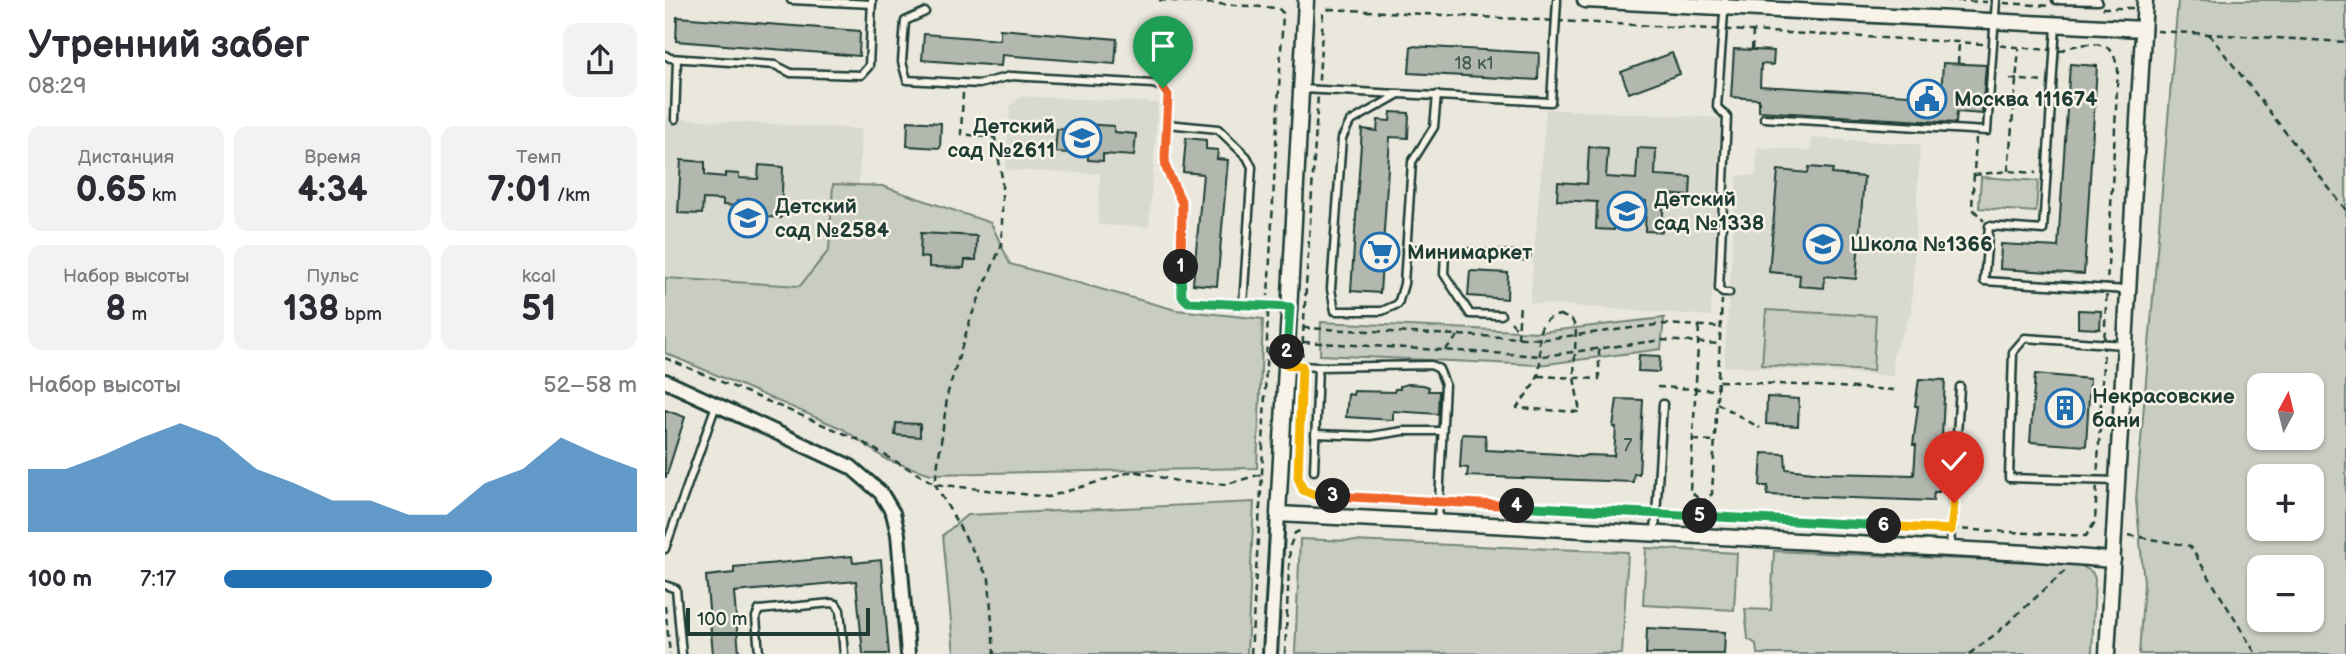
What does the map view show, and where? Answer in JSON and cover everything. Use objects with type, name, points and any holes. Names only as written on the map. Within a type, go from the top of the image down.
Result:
[{"type":"street","points":[[1270,654],[1306,0]]},
{"type":"street","points":[[1585,0],[1725,4],[2143,29]]},
{"type":"street","points":[[2108,654],[2143,29],[2141,3]]},
{"type":"street","points":[[665,381],[851,467],[881,493],[893,513],[898,534],[908,654]]},
{"type":"street","points":[[1278,514],[2113,560]]},
{"type":"lane","points":[[665,55],[677,59],[775,65],[791,73],[861,75],[869,66],[872,2],[791,0]]},
{"type":"lane","points":[[1301,89],[1551,102],[1557,0]]},
{"type":"lane","points":[[1764,118],[1987,131],[1996,1]]},
{"type":"lane","points":[[2057,3],[2097,5]]},
{"type":"lane","points":[[1725,4],[1717,107],[1727,117],[1719,289],[1726,293]]},
{"type":"lane","points":[[925,12],[905,21],[902,62],[907,80],[979,84],[1011,76],[1153,84],[1163,88],[1168,95],[1166,168],[1182,203],[1182,296],[1188,302],[1290,307]]},
{"type":"lane","points":[[2056,25],[2043,230],[1989,226],[1984,281],[2127,290]]},
{"type":"lane","points":[[675,119],[677,59]]},
{"type":"lane","points":[[1399,94],[1350,122],[1342,138],[1331,289],[1335,311],[1382,311],[1398,304],[1404,285],[1412,162],[1434,127],[1437,95]]},
{"type":"lane","points":[[1167,124],[1218,129],[1247,157],[1252,167],[1243,305]]},
{"type":"lane","points":[[1406,249],[1526,256]]},
{"type":"lane","points":[[1445,251],[1444,274],[1470,314],[1501,315]]},
{"type":"lane","points":[[2116,481],[2008,478],[2014,352],[2025,338],[2124,345]]},
{"type":"lane","points":[[1286,365],[1431,365],[1439,369],[1445,384],[1437,523]]},
{"type":"lane","points":[[1314,471],[1318,367]]},
{"type":"lane","points":[[1950,549],[1960,387]]},
{"type":"lane","points":[[665,549],[717,404]]},
{"type":"lane","points":[[1655,534],[1663,404]]},
{"type":"lane","points":[[1315,434],[1371,436],[1403,431],[1442,431]]},
{"type":"lane","points":[[665,585],[676,589],[682,654]]},
{"type":"lane","points":[[759,654],[756,617],[759,610],[831,604],[839,606],[844,654]]},
{"type":"path","points":[[1159,0],[1278,8],[1283,13],[1251,654]]},
{"type":"path","points":[[1945,0],[2057,3]]},
{"type":"path","points":[[2097,5],[2131,10],[2141,3]]},
{"type":"path","points":[[1325,10],[1303,328],[1298,477],[1303,490],[1315,495],[2086,536]]},
{"type":"path","points":[[2143,29],[2346,42]]},
{"type":"path","points":[[1752,50],[1753,32]]},
{"type":"path","points":[[2209,34],[2346,210]]},
{"type":"path","points":[[1958,64],[1959,42]]},
{"type":"path","points":[[2106,46],[2113,53]]},
{"type":"path","points":[[2008,171],[2019,48]]},
{"type":"path","points":[[2010,79],[2053,83]]},
{"type":"path","points":[[963,83],[961,134],[995,138],[1002,178],[1002,244],[971,317],[948,392],[935,484],[989,579],[994,654]]},
{"type":"path","points":[[1976,130],[1972,208],[1989,226]]},
{"type":"path","points":[[1974,175],[2008,171],[2047,174]]},
{"type":"path","points":[[1701,516],[1703,502],[1712,494],[1726,293]]},
{"type":"path","points":[[1518,338],[1520,302]]},
{"type":"path","points":[[1560,315],[1572,320],[1575,335],[1574,377],[1580,412],[1517,408],[1538,376],[1540,339],[1541,327],[1549,317],[1560,315]]},
{"type":"path","points":[[1511,322],[1518,331]]},
{"type":"path","points":[[1303,328],[1540,339],[1663,324],[1722,327]]},
{"type":"path","points":[[1699,327],[1690,491],[1703,502]]},
{"type":"path","points":[[1445,350],[1459,335]]},
{"type":"path","points":[[1303,342],[1539,356],[1662,340],[1721,344]]},
{"type":"path","points":[[1538,376],[1599,379],[1599,349]]},
{"type":"path","points":[[665,358],[857,439],[935,484],[1048,497],[1134,471],[1181,482],[1227,485],[1262,474]]},
{"type":"path","points":[[1719,382],[1896,390]]},
{"type":"path","points":[[1657,387],[1718,390]]},
{"type":"path","points":[[1717,403],[1761,428]]},
{"type":"path","points":[[1693,440],[1715,441]]},
{"type":"path","points":[[1285,654],[1290,546],[1294,533],[1313,529]]},
{"type":"path","points":[[2128,535],[2190,546],[2256,654]]},
{"type":"path","points":[[1969,654],[1997,633],[2070,567]]},
{"type":"path","points":[[665,606],[670,654]]},
{"type":"shaded area","points":[[2178,0],[2346,0],[2346,654],[2139,654],[2144,582],[2136,500]]},
{"type":"shaded area","name":"Детский сад №2611","points":[[1021,96],[1158,103],[1149,227],[1098,225],[1100,174],[1006,170],[1010,106]]},
{"type":"shaded area","name":"Детский сад №1338","points":[[1546,109],[1720,118],[1711,316],[1530,303]]},
{"type":"shaded area","name":"Детский сад №2584","points":[[665,118],[861,129],[859,185],[833,184],[829,250],[800,286],[665,278]]},
{"type":"shaded area","name":"Школа №1366","points":[[1812,138],[1920,144],[1911,313],[1893,355],[1893,376],[1724,366],[1737,175],[1756,176],[1757,147],[1810,151]]},
{"type":"shaded area","points":[[1981,177],[2038,181],[2036,212],[1979,208]]},
{"type":"shaded area","points":[[833,184],[882,186],[991,223],[1010,264],[1176,310],[1263,319],[1257,468],[931,474],[887,460],[843,429],[665,353],[665,278],[800,286],[829,250]]},
{"type":"shaded area","points":[[1766,310],[1876,316],[1873,371],[1762,365]]},
{"type":"shaded area","points":[[1664,318],[1661,349],[1539,365],[1320,355],[1321,322],[1540,332]]},
{"type":"shaded area","points":[[1254,502],[1247,654],[954,654],[943,535],[967,515]]},
{"type":"shaded area","points":[[1300,539],[1628,552],[1622,654],[1295,653]]},
{"type":"shaded area","points":[[1646,548],[1737,553],[1734,610],[1643,605]]},
{"type":"shaded area","points":[[1774,551],[2078,564],[2092,572],[2095,578],[2092,654],[1757,654],[1756,644],[1748,639],[1745,609],[1771,610]]},
{"type":"building","points":[[677,17],[860,31],[859,56],[676,41]]},
{"type":"building","points":[[1000,29],[1117,39],[1115,64],[1002,55],[1001,66],[922,60],[924,34],[1000,40]]},
{"type":"building","points":[[1411,46],[1539,53],[1538,80],[1409,73]]},
{"type":"building","points":[[1734,49],[1774,51],[1773,65],[1761,64],[1760,86],[1941,97],[1943,63],[1986,65],[1982,114],[1957,112],[1956,123],[1759,111],[1759,99],[1731,97]]},
{"type":"building","points":[[1672,53],[1680,74],[1629,93],[1621,72]]},
{"type":"building","points":[[2070,64],[2097,66],[2084,274],[2000,269],[2001,244],[2058,247]]},
{"type":"building","points":[[1391,112],[1409,113],[1408,138],[1390,137],[1380,293],[1351,291],[1362,129],[1377,131],[1378,120],[1390,121]]},
{"type":"building","points":[[908,121],[941,123],[940,148],[907,146]]},
{"type":"building","points":[[1081,124],[1114,126],[1114,132],[1136,134],[1134,156],[1103,154],[1103,161],[1088,160],[1088,154],[1055,152],[1057,129],[1080,130]]},
{"type":"building","points":[[1186,138],[1206,140],[1206,149],[1218,150],[1217,159],[1228,160],[1217,286],[1193,284],[1203,174],[1183,172]]},
{"type":"building","points":[[1589,147],[1608,148],[1606,177],[1636,179],[1638,148],[1656,149],[1655,175],[1691,177],[1690,196],[1664,194],[1662,232],[1645,231],[1646,201],[1616,200],[1614,230],[1596,229],[1597,202],[1557,200],[1558,182],[1587,184]]},
{"type":"building","points":[[681,160],[705,162],[705,175],[725,177],[725,173],[739,174],[739,178],[758,179],[759,165],[783,167],[781,218],[756,216],[757,203],[737,201],[737,206],[723,205],[723,200],[703,199],[702,214],[678,213]]},
{"type":"building","points":[[1809,167],[1833,169],[1832,174],[1864,177],[1856,279],[1825,276],[1824,288],[1799,286],[1800,275],[1769,272],[1778,170],[1808,173]]},
{"type":"building","points":[[921,233],[977,236],[976,260],[965,260],[964,268],[929,267],[929,258],[920,257]]},
{"type":"building","points":[[1470,271],[1508,273],[1507,299],[1468,296]]},
{"type":"building","points":[[2078,310],[2101,311],[2100,329],[2078,328]]},
{"type":"building","points":[[1639,355],[1660,356],[1659,372],[1638,371]]},
{"type":"building","name":"Некрасовские бани","points":[[2035,374],[2090,379],[2086,446],[2030,442]]},
{"type":"building","points":[[1919,379],[1945,380],[1939,492],[1934,492],[1933,501],[1767,495],[1768,486],[1760,486],[1762,453],[1785,454],[1786,469],[1823,473],[1914,475],[1916,445],[1913,445],[1918,406],[1915,406]]},
{"type":"building","points":[[1408,384],[1429,387],[1428,391],[1439,391],[1438,414],[1393,411],[1393,420],[1346,417],[1348,394],[1353,395],[1354,391],[1394,392],[1395,389],[1400,389],[1400,386]]},
{"type":"building","points":[[1767,397],[1799,399],[1798,426],[1766,424]]},
{"type":"building","points":[[1617,399],[1643,400],[1639,474],[1634,473],[1633,482],[1467,476],[1468,468],[1460,467],[1462,434],[1485,435],[1486,450],[1581,457],[1614,456],[1616,427],[1613,427]]},
{"type":"building","points":[[665,410],[685,417],[666,477],[665,477]]},
{"type":"building","points":[[896,423],[920,424],[920,437],[895,435]]},
{"type":"building","points":[[852,556],[853,563],[881,560],[889,654],[863,654],[856,581],[734,592],[739,654],[713,654],[706,576],[734,573],[734,567]]},
{"type":"building","points":[[1647,628],[1725,632],[1724,654],[1646,654]]},
{"type":"place","name":"Москва 111674","points":[[1927,99]]},
{"type":"place","name":"Детский сад №2611","points":[[1082,138]]},
{"type":"place","name":"Детский сад №1338","points":[[1627,211]]},
{"type":"place","name":"Детский сад №2584","points":[[748,218]]},
{"type":"place","name":"Школа №1366","points":[[1823,244]]},
{"type":"place","name":"Минимаркет","points":[[1380,252]]},
{"type":"place","name":"Некрасовские бани","points":[[2065,408]]},
{"type":"route","points":[[1163,88],[1168,95],[1166,168],[1182,203],[1182,296],[1188,302],[1290,307],[1286,365],[1302,366],[1298,477],[1303,490],[1315,495],[1735,516],[1951,530],[1954,503]]}]
